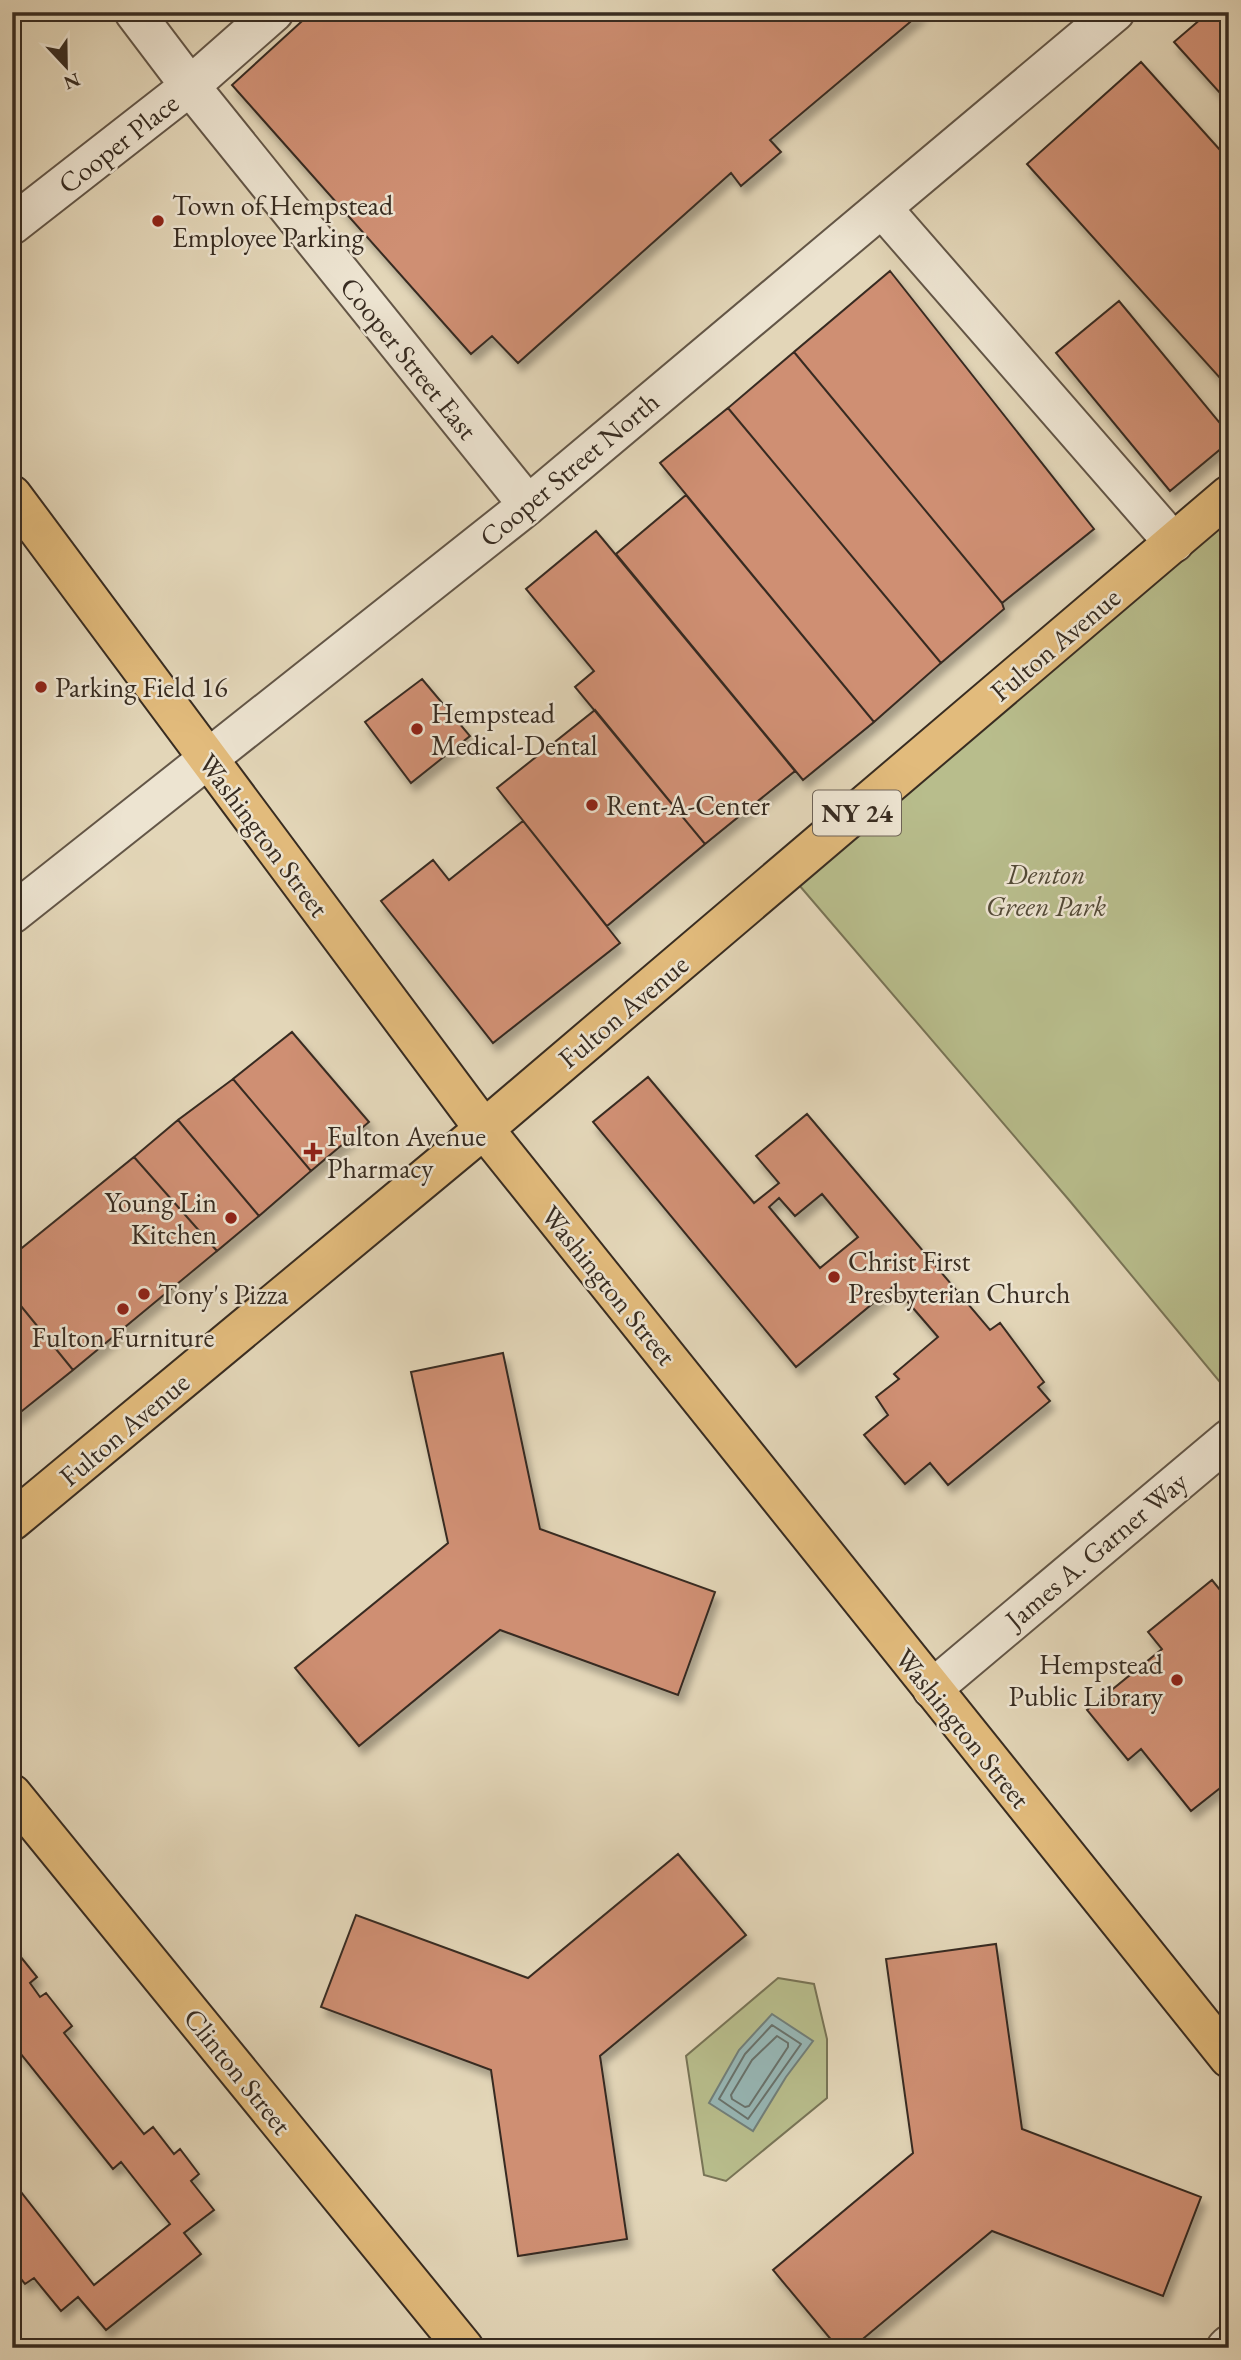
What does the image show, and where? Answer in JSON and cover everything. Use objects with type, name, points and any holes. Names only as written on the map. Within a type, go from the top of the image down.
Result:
[{"type":"main road","name":"Washington Street","points":[[12,495],[484,1129],[1229,2058]]},
{"type":"main road","name":"Fulton Avenue","points":[[12,1521],[484,1129],[1229,495]]},
{"type":"main road","name":"Clinton Street","points":[[12,1794],[464,2348]]},
{"type":"street","name":"Cooper Street East","points":[[134,12],[190,86],[528,505]]},
{"type":"street","name":"Cooper Street North","points":[[12,914],[528,505],[1115,12]]},
{"type":"street","name":"Cooper Place","points":[[12,225],[190,86],[256,18]]},
{"type":"street","points":[[881,208],[1174,543]]},
{"type":"street","name":"James A. Garner Way","points":[[932,1689],[1229,1439]]},
{"type":"green space","name":"Denton Green Park","points":[[1229,492],[1229,1393],[1069,1200],[787,871]]},
{"type":"green space","points":[[778,1978],[814,1984],[827,2039],[827,2098],[726,2181],[704,2175],[686,2056]]},
{"type":"water","points":[[772,2014],[813,2041],[786,2077],[753,2131],[709,2103],[739,2050]]},
{"type":"building","points":[[312,12],[922,12],[770,140],[781,152],[741,186],[731,173],[518,363],[492,336],[471,354],[232,85]]},
{"type":"building","points":[[1209,12],[1219,12],[1229,21],[1229,103],[1174,42]]},
{"type":"building","points":[[1141,62],[1229,160],[1229,388],[1027,164]]},
{"type":"building","points":[[890,271],[1094,529],[1002,603],[794,352]]},
{"type":"building","points":[[1119,301],[1229,434],[1229,442],[1170,491],[1056,353]]},
{"type":"building","points":[[794,352],[1002,603],[1004,609],[941,663],[728,408]]},
{"type":"building","points":[[728,408],[941,663],[874,722],[660,463]]},
{"type":"building","points":[[686,495],[874,722],[803,780],[616,554]]},
{"type":"building","points":[[596,531],[795,771],[705,844],[575,687],[594,671],[526,589]]},
{"type":"building","name":"Hempstead Medical-Dental","points":[[422,679],[470,736],[411,783],[365,722]]},
{"type":"building","name":"Rent-A-Center","points":[[595,710],[705,844],[607,926],[497,788]]},
{"type":"building","points":[[523,821],[620,943],[493,1043],[381,901],[433,860],[449,880]]},
{"type":"building","points":[[292,1032],[369,1122],[311,1171],[233,1079]]},
{"type":"building","name":"Christ First Presbyterian Church","points":[[648,1077],[754,1203],[779,1183],[756,1156],[807,1114],[990,1330],[1000,1323],[1044,1382],[1038,1387],[1050,1401],[948,1485],[930,1463],[905,1484],[864,1435],[888,1415],[876,1397],[899,1379],[894,1374],[938,1337],[894,1286],[796,1367],[593,1122]],"holes":[[[822,1194],[858,1237],[820,1268],[769,1207],[779,1198],[795,1216]]]},
{"type":"building","points":[[233,1079],[311,1171],[259,1216],[178,1120]]},
{"type":"building","points":[[178,1120],[259,1216],[217,1251],[134,1157]]},
{"type":"building","points":[[134,1157],[217,1251],[73,1370],[12,1295],[12,1256]]},
{"type":"building","points":[[12,1295],[73,1370],[12,1419]]},
{"type":"building","points":[[503,1353],[540,1529],[715,1592],[678,1695],[500,1630],[359,1746],[295,1668],[448,1543],[411,1372]]},
{"type":"building","name":"Hempstead Public Library","points":[[1212,1580],[1229,1601],[1229,1781],[1191,1811],[1141,1749],[1128,1760],[1087,1710],[1162,1649],[1148,1632]]},
{"type":"building","points":[[678,1854],[746,1935],[600,2056],[627,2239],[518,2256],[491,2070],[321,2007],[356,1915],[528,1978]]},
{"type":"building","points":[[996,1944],[1022,2129],[1201,2197],[1163,2296],[992,2231],[852,2348],[838,2348],[773,2270],[913,2153],[886,1959]]},
{"type":"building","points":[[12,1946],[37,1977],[30,1983],[40,1997],[46,1993],[72,2026],[64,2033],[144,2134],[153,2127],[174,2154],[180,2149],[199,2174],[191,2181],[214,2210],[184,2233],[201,2254],[106,2330],[78,2297],[61,2311],[34,2278],[25,2284],[12,2268],[12,2191],[17,2187],[94,2285],[170,2224],[121,2162],[113,2169],[12,2043]]},
{"type":"place","name":"Town of Hempstead Employee Parking","points":[[158,221]]},
{"type":"place","name":"Parking Field 16","points":[[41,687]]},
{"type":"place","name":"Hempstead Medical-Dental","points":[[417,729]]},
{"type":"place","name":"Rent-A-Center","points":[[592,805]]},
{"type":"place","name":"Fulton Avenue Pharmacy","points":[[313,1152]]},
{"type":"place","name":"Young Lin Kitchen","points":[[231,1218]]},
{"type":"place","name":"Christ First Presbyterian Church","points":[[834,1277]]},
{"type":"place","name":"Tony's Pizza","points":[[144,1294]]},
{"type":"place","name":"Fulton Furniture","points":[[123,1309]]},
{"type":"place","name":"Hempstead Public Library","points":[[1177,1680]]}]
